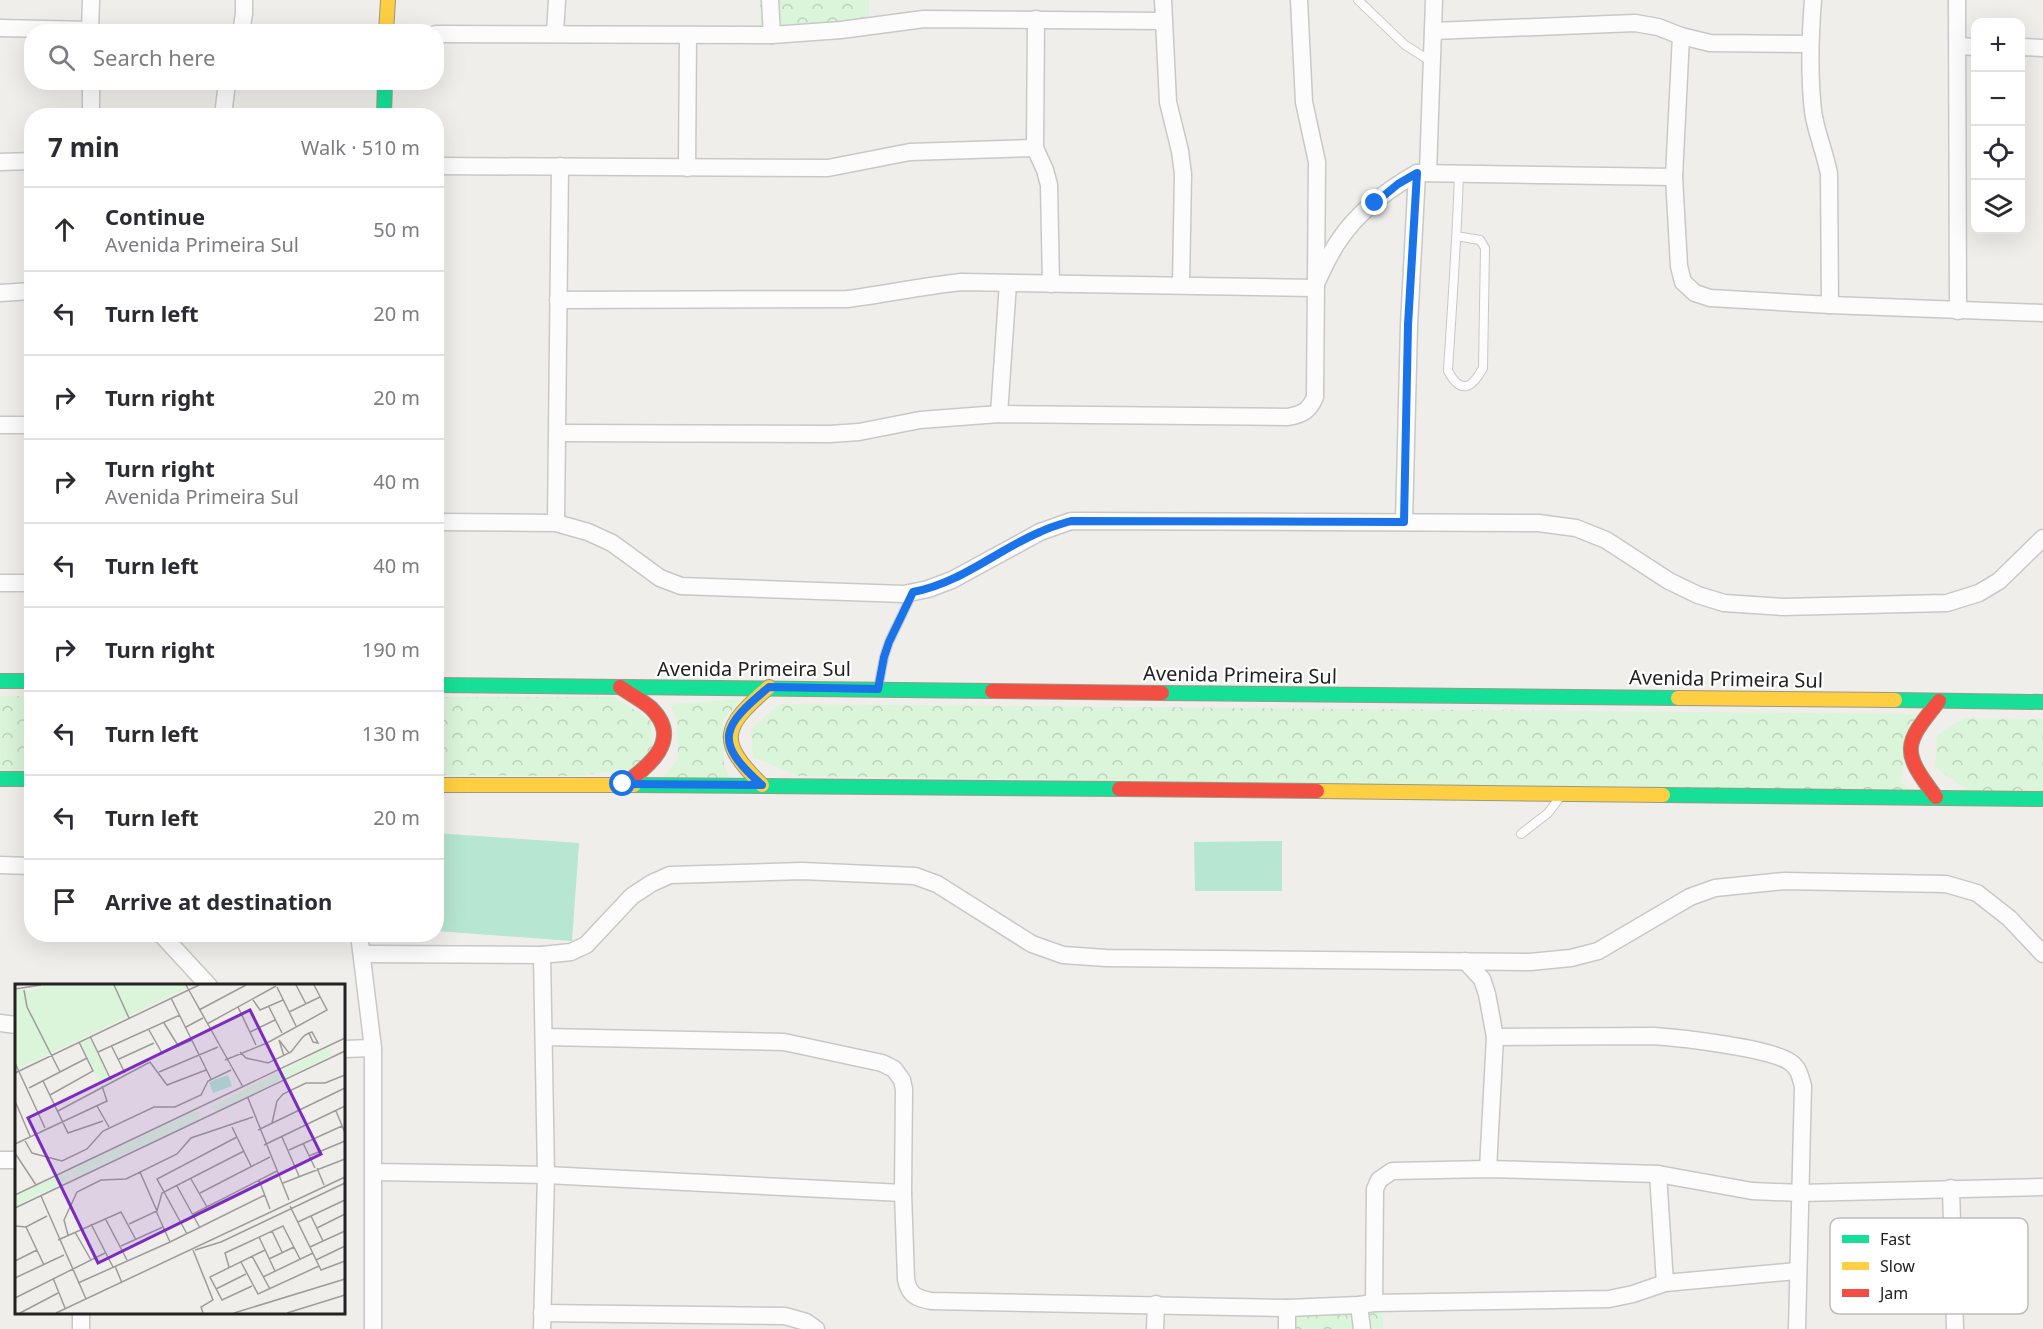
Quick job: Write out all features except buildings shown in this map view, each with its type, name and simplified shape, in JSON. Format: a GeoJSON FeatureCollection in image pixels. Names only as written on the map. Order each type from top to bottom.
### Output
{"type":"FeatureCollection","features":[{"type":"Feature","properties":{"kind":"street"},"geometry":{"type":"LineString","coordinates":[[90,24],[91,0]]}},
{"type":"Feature","properties":{"kind":"street"},"geometry":{"type":"LineString","coordinates":[[242,24],[244,0]]}},
{"type":"Feature","properties":{"kind":"street"},"geometry":{"type":"LineString","coordinates":[[386,24],[388,0]]}},
{"type":"Feature","properties":{"kind":"street"},"geometry":{"type":"LineString","coordinates":[[555,33],[557,0]]}},
{"type":"Feature","properties":{"kind":"street"},"geometry":{"type":"LineString","coordinates":[[770,0],[772,34]]}},
{"type":"Feature","properties":{"kind":"street"},"geometry":{"type":"LineString","coordinates":[[1163,0],[1168,102],[1183,174],[1181,285]]}},
{"type":"Feature","properties":{"kind":"street"},"geometry":{"type":"LineString","coordinates":[[558,433],[830,434],[859,432],[920,420],[999,414],[1288,417],[1300,415],[1309,409],[1315,398],[1314,288],[1317,162],[1304,102],[1299,0]]}},
{"type":"Feature","properties":{"kind":"street"},"geometry":{"type":"LineString","coordinates":[[1404,522],[1408,325],[1432,62],[1434,0]]}},
{"type":"Feature","properties":{"kind":"street"},"geometry":{"type":"LineString","coordinates":[[1813,0],[1810,44],[1813,110],[1826,155],[1828,174],[1830,305]]}},
{"type":"Feature","properties":{"kind":"street"},"geometry":{"type":"LineString","coordinates":[[1956,0],[1958,311]]}},
{"type":"Feature","properties":{"kind":"street"},"geometry":{"type":"LineString","coordinates":[[444,34],[772,34],[841,30],[924,19],[1163,21]]}},
{"type":"Feature","properties":{"kind":"street"},"geometry":{"type":"LineString","coordinates":[[1036,20],[1035,148],[1046,170],[1049,185],[1051,284]]}},
{"type":"Feature","properties":{"kind":"street"},"geometry":{"type":"LineString","coordinates":[[1433,31],[1635,23],[1658,27],[1681,36],[1710,43],[1810,44]]}},
{"type":"Feature","properties":{"kind":"street"},"geometry":{"type":"LineString","coordinates":[[0,28],[24,29]]}},
{"type":"Feature","properties":{"kind":"street"},"geometry":{"type":"LineString","coordinates":[[687,168],[688,35]]}},
{"type":"Feature","properties":{"kind":"street"},"geometry":{"type":"LineString","coordinates":[[1681,36],[1674,177],[1679,266],[1683,282],[1695,293],[1710,298],[1830,305],[2043,313]]}},
{"type":"Feature","properties":{"kind":"street"},"geometry":{"type":"LineString","coordinates":[[1958,46],[1971,47]]}},
{"type":"Feature","properties":{"kind":"street"},"geometry":{"type":"LineString","coordinates":[[2025,47],[2043,48]]}},
{"type":"Feature","properties":{"kind":"street"},"geometry":{"type":"LineString","coordinates":[[91,90],[91,108]]}},
{"type":"Feature","properties":{"kind":"street"},"geometry":{"type":"LineString","coordinates":[[224,108],[226,90]]}},
{"type":"Feature","properties":{"kind":"street"},"geometry":{"type":"LineString","coordinates":[[384,108],[385,90]]}},
{"type":"Feature","properties":{"kind":"street"},"geometry":{"type":"LineString","coordinates":[[444,166],[828,168],[910,152],[1035,148]]}},
{"type":"Feature","properties":{"kind":"street"},"geometry":{"type":"LineString","coordinates":[[0,162],[24,161]]}},
{"type":"Feature","properties":{"kind":"street"},"geometry":{"type":"LineString","coordinates":[[556,523],[560,166]]}},
{"type":"Feature","properties":{"kind":"street"},"geometry":{"type":"LineString","coordinates":[[1314,288],[1331,252],[1361,215],[1390,190],[1422,172],[1674,177]]}},
{"type":"Feature","properties":{"kind":"street"},"geometry":{"type":"LineString","coordinates":[[558,300],[848,299],[889,294],[922,286],[961,282],[1314,288]]}},
{"type":"Feature","properties":{"kind":"street"},"geometry":{"type":"LineString","coordinates":[[999,414],[1008,283]]}},
{"type":"Feature","properties":{"kind":"street"},"geometry":{"type":"LineString","coordinates":[[0,293],[24,292]]}},
{"type":"Feature","properties":{"kind":"street"},"geometry":{"type":"LineString","coordinates":[[0,425],[24,425]]}},
{"type":"Feature","properties":{"kind":"street"},"geometry":{"type":"LineString","coordinates":[[444,522],[556,523],[588,532],[612,543],[660,578],[681,586],[904,594],[928,589],[952,580],[1040,532],[1071,521],[1538,523],[1576,528],[1606,540],[1669,581],[1698,595],[1724,603],[1783,607],[1947,603],[1979,593],[1999,581],[2043,538]]}},
{"type":"Feature","properties":{"kind":"street"},"geometry":{"type":"LineString","coordinates":[[0,583],[24,583]]}},
{"type":"Feature","properties":{"kind":"street"},"geometry":{"type":"LineString","coordinates":[[0,681],[24,681]]}},
{"type":"Feature","properties":{"kind":"street","name":"Avenida Primeira Sul"},"geometry":{"type":"LineString","coordinates":[[444,685],[2043,702]]}},
{"type":"Feature","properties":{"kind":"street"},"geometry":{"type":"LineString","coordinates":[[620,687],[653,710],[663,723],[665,738],[658,755],[648,767],[623,784]]}},
{"type":"Feature","properties":{"kind":"street"},"geometry":{"type":"LineString","coordinates":[[762,785],[743,768],[733,754],[728,738],[732,725],[744,708],[769,687]]}},
{"type":"Feature","properties":{"kind":"street"},"geometry":{"type":"LineString","coordinates":[[1936,797],[1914,770],[1908,750],[1916,729],[1939,701]]}},
{"type":"Feature","properties":{"kind":"street"},"geometry":{"type":"LineString","coordinates":[[0,779],[24,779]]}},
{"type":"Feature","properties":{"kind":"street"},"geometry":{"type":"LineString","coordinates":[[444,785],[762,785],[2043,799]]}},
{"type":"Feature","properties":{"kind":"street"},"geometry":{"type":"LineString","coordinates":[[0,865],[24,866]]}},
{"type":"Feature","properties":{"kind":"street"},"geometry":{"type":"LineString","coordinates":[[362,954],[542,955],[571,952],[586,945],[632,896],[652,882],[670,875],[802,871],[844,871],[915,876],[938,884],[1032,945],[1063,955],[1106,958],[1530,962],[1571,958],[1598,951],[1690,897],[1714,888],[1784,881],[1946,884],[1977,893],[2008,918],[2043,954]]}},
{"type":"Feature","properties":{"kind":"street"},"geometry":{"type":"LineString","coordinates":[[168,942],[207,984]]}},
{"type":"Feature","properties":{"kind":"street"},"geometry":{"type":"LineString","coordinates":[[360,942],[373,1048],[373,1329]]}},
{"type":"Feature","properties":{"kind":"street"},"geometry":{"type":"LineString","coordinates":[[542,955],[546,1175],[542,1321],[666,1322],[785,1316],[806,1322],[816,1329]]}},
{"type":"Feature","properties":{"kind":"street"},"geometry":{"type":"LineString","coordinates":[[1465,961],[1482,979],[1495,1037],[1488,1169]]}},
{"type":"Feature","properties":{"kind":"street"},"geometry":{"type":"LineString","coordinates":[[0,1023],[15,1024]]}},
{"type":"Feature","properties":{"kind":"street"},"geometry":{"type":"LineString","coordinates":[[1495,1037],[1654,1036],[1778,1056],[1790,1062],[1799,1071],[1803,1086],[1797,1329]]}},
{"type":"Feature","properties":{"kind":"street"},"geometry":{"type":"LineString","coordinates":[[545,1037],[784,1042],[882,1063],[894,1069],[902,1080],[904,1089],[903,1193],[906,1279],[912,1296],[931,1301],[1287,1308],[1609,1299],[1633,1294],[1665,1282],[1797,1271]]}},
{"type":"Feature","properties":{"kind":"street"},"geometry":{"type":"LineString","coordinates":[[345,1048],[373,1048]]}},
{"type":"Feature","properties":{"kind":"street"},"geometry":{"type":"LineString","coordinates":[[1362,1329],[1375,1189],[1378,1180],[1392,1172],[1488,1169],[1658,1174],[1752,1191],[1801,1193],[2043,1187]]}},
{"type":"Feature","properties":{"kind":"street"},"geometry":{"type":"LineString","coordinates":[[374,1172],[546,1175],[903,1193]]}},
{"type":"Feature","properties":{"kind":"street"},"geometry":{"type":"LineString","coordinates":[[1658,1174],[1665,1282]]}},
{"type":"Feature","properties":{"kind":"street"},"geometry":{"type":"LineString","coordinates":[[1951,1188],[1952,1218]]}},
{"type":"Feature","properties":{"kind":"street"},"geometry":{"type":"LineString","coordinates":[[1155,1329],[1156,1304]]}},
{"type":"Feature","properties":{"kind":"street"},"geometry":{"type":"LineString","coordinates":[[1287,1308],[1287,1329]]}},
{"type":"Feature","properties":{"kind":"street"},"geometry":{"type":"LineString","coordinates":[[1955,1314],[1955,1329]]}},
{"type":"Feature","properties":{"kind":"lane"},"geometry":{"type":"LineString","coordinates":[[1358,0],[1405,45],[1432,62]]}},
{"type":"Feature","properties":{"kind":"lane"},"geometry":{"type":"LineString","coordinates":[[1456,236],[1480,240],[1485,248],[1483,368],[1476,381],[1470,386],[1462,386],[1453,381],[1448,371],[1456,236],[1460,172]]}},
{"type":"Feature","properties":{"kind":"lane"},"geometry":{"type":"LineString","coordinates":[[878,689],[889,642],[913,592]]}},
{"type":"Feature","properties":{"kind":"lane"},"geometry":{"type":"LineString","coordinates":[[1521,834],[1548,813],[1562,793]]}},
{"type":"Feature","properties":{"kind":"green space"},"geometry":{"type":"Polygon","coordinates":[[[760,0],[869,0],[869,32],[761,39],[760,0]]]}},
{"type":"Feature","properties":{"kind":"green space"},"geometry":{"type":"Polygon","coordinates":[[[0,696],[24,696],[24,771],[0,771],[0,696]]]}},
{"type":"Feature","properties":{"kind":"green space"},"geometry":{"type":"Polygon","coordinates":[[[444,697],[615,697],[651,721],[653,750],[634,769],[572,776],[444,775],[444,697]]]}},
{"type":"Feature","properties":{"kind":"green space"},"geometry":{"type":"Polygon","coordinates":[[[742,699],[723,720],[724,763],[730,780],[663,777],[678,759],[677,719],[670,704],[742,699]]]}},
{"type":"Feature","properties":{"kind":"green space"},"geometry":{"type":"Polygon","coordinates":[[[779,704],[1918,714],[1906,732],[1901,782],[1914,793],[799,776],[753,757],[751,729],[779,704]]]}},
{"type":"Feature","properties":{"kind":"green space"},"geometry":{"type":"Polygon","coordinates":[[[1964,718],[2043,719],[2043,791],[1968,791],[1935,767],[1937,735],[1964,718]]]}},
{"type":"Feature","properties":{"kind":"green space"},"geometry":{"type":"Polygon","coordinates":[[[444,834],[579,843],[572,941],[444,932],[444,834]]]}},
{"type":"Feature","properties":{"kind":"green space"},"geometry":{"type":"Polygon","coordinates":[[[1282,841],[1282,891],[1195,891],[1194,842],[1282,841]]]}},
{"type":"Feature","properties":{"kind":"green space"},"geometry":{"type":"Polygon","coordinates":[[[1383,1308],[1383,1329],[1292,1329],[1292,1313],[1383,1308]]]}},
{"type":"Feature","properties":{"kind":"traffic: fast"},"geometry":{"type":"LineString","coordinates":[[384,108],[385,90]]}},
{"type":"Feature","properties":{"kind":"traffic: fast"},"geometry":{"type":"LineString","coordinates":[[0,681],[24,681]]}},
{"type":"Feature","properties":{"kind":"traffic: fast"},"geometry":{"type":"LineString","coordinates":[[444,685],[992,691]]}},
{"type":"Feature","properties":{"kind":"traffic: fast"},"geometry":{"type":"LineString","coordinates":[[1162,693],[1678,698]]}},
{"type":"Feature","properties":{"kind":"traffic: fast"},"geometry":{"type":"LineString","coordinates":[[1895,700],[2043,702]]}},
{"type":"Feature","properties":{"kind":"traffic: fast"},"geometry":{"type":"LineString","coordinates":[[0,779],[24,779]]}},
{"type":"Feature","properties":{"kind":"traffic: fast"},"geometry":{"type":"LineString","coordinates":[[634,785],[1119,789]]}},
{"type":"Feature","properties":{"kind":"traffic: fast"},"geometry":{"type":"LineString","coordinates":[[1663,795],[2043,799]]}},
{"type":"Feature","properties":{"kind":"traffic: slow"},"geometry":{"type":"LineString","coordinates":[[386,24],[388,0]]}},
{"type":"Feature","properties":{"kind":"traffic: slow"},"geometry":{"type":"LineString","coordinates":[[762,785],[737,756],[732,745],[731,734],[734,724],[742,713],[769,687]]}},
{"type":"Feature","properties":{"kind":"traffic: slow"},"geometry":{"type":"LineString","coordinates":[[1678,698],[1895,700]]}},
{"type":"Feature","properties":{"kind":"traffic: slow"},"geometry":{"type":"LineString","coordinates":[[444,785],[634,785]]}},
{"type":"Feature","properties":{"kind":"traffic: slow"},"geometry":{"type":"LineString","coordinates":[[1317,791],[1663,795]]}},
{"type":"Feature","properties":{"kind":"traffic: jam"},"geometry":{"type":"LineString","coordinates":[[620,687],[651,708],[660,720],[664,731],[663,741],[652,761],[623,785]]}},
{"type":"Feature","properties":{"kind":"traffic: jam"},"geometry":{"type":"LineString","coordinates":[[992,691],[1162,693]]}},
{"type":"Feature","properties":{"kind":"traffic: jam"},"geometry":{"type":"LineString","coordinates":[[1936,797],[1917,769],[1911,748],[1918,728],[1939,701]]}},
{"type":"Feature","properties":{"kind":"traffic: jam"},"geometry":{"type":"LineString","coordinates":[[1119,789],[1317,791]]}},
{"type":"Feature","properties":{"kind":"route"},"geometry":{"type":"LineString","coordinates":[[623,784],[762,785],[743,768],[733,754],[728,738],[732,725],[744,708],[769,687],[878,689],[889,642],[913,592],[952,580],[1040,532],[1071,521],[1114,519],[1170,522],[1404,522],[1408,325],[1417,173],[1398,184],[1375,203]]}}]}
